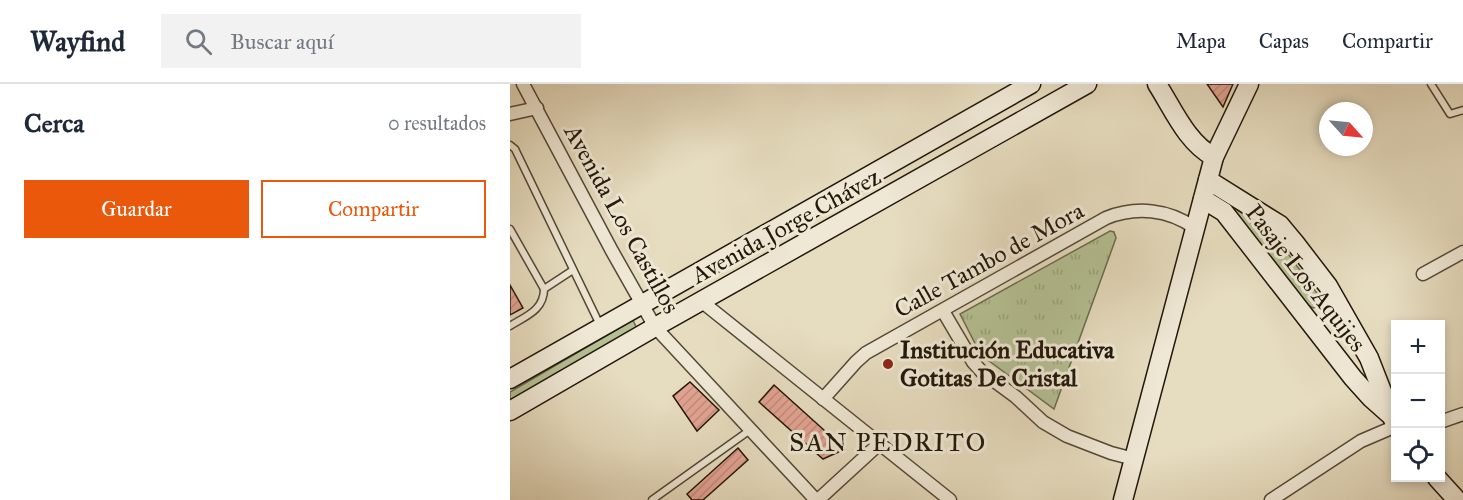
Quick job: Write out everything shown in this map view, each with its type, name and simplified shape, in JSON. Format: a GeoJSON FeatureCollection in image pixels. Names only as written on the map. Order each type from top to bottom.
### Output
{"type":"FeatureCollection","features":[{"type":"Feature","properties":{"kind":"main road","name":"Avenida Jorge Chávez"},"geometry":{"type":"LineString","coordinates":[[510,379],[1030,84]]}},
{"type":"Feature","properties":{"kind":"main road","name":"Avenida Jorge Chávez"},"geometry":{"type":"LineString","coordinates":[[510,411],[1087,84]]}},
{"type":"Feature","properties":{"kind":"main road"},"geometry":{"type":"LineString","coordinates":[[1157,84],[1192,140],[1202,151],[1214,157]]}},
{"type":"Feature","properties":{"kind":"main road"},"geometry":{"type":"LineString","coordinates":[[1123,500],[1214,157],[1249,84]]}},
{"type":"Feature","properties":{"kind":"main road","name":"Pasaje Los Aquijes"},"geometry":{"type":"LineString","coordinates":[[1208,180],[1280,225],[1295,243],[1328,286],[1369,358],[1391,414]]}},
{"type":"Feature","properties":{"kind":"main road","name":"Pasaje Los Aquijes"},"geometry":{"type":"LineString","coordinates":[[1203,199],[1224,212],[1353,378],[1391,420]]}},
{"type":"Feature","properties":{"kind":"main road"},"geometry":{"type":"LineString","coordinates":[[1441,482],[1457,500]]}},
{"type":"Feature","properties":{"kind":"street","name":"Avenida Los Castillos"},"geometry":{"type":"LineString","coordinates":[[523,84],[656,327],[817,500]]}},
{"type":"Feature","properties":{"kind":"street"},"geometry":{"type":"LineString","coordinates":[[510,114],[537,108]]}},
{"type":"Feature","properties":{"kind":"street","name":"Calle Tambo de Mora"},"geometry":{"type":"LineString","coordinates":[[823,399],[866,354],[1106,218],[1118,213],[1138,210],[1163,213],[1179,218],[1195,228]]}},
{"type":"Feature","properties":{"kind":"street"},"geometry":{"type":"LineString","coordinates":[[1423,274],[1463,252]]}},
{"type":"Feature","properties":{"kind":"street"},"geometry":{"type":"LineString","coordinates":[[701,301],[950,500]]}},
{"type":"Feature","properties":{"kind":"street"},"geometry":{"type":"LineString","coordinates":[[943,310],[973,362],[982,372],[1016,397],[1044,422],[1067,436],[1134,459]]}},
{"type":"Feature","properties":{"kind":"street"},"geometry":{"type":"LineString","coordinates":[[1445,420],[1463,414]]}},
{"type":"Feature","properties":{"kind":"street"},"geometry":{"type":"LineString","coordinates":[[1271,500],[1361,441],[1391,426]]}},
{"type":"Feature","properties":{"kind":"street"},"geometry":{"type":"LineString","coordinates":[[817,500],[879,444]]}},
{"type":"Feature","properties":{"kind":"lane"},"geometry":{"type":"LineString","coordinates":[[1431,84],[1450,114],[1463,110]]}},
{"type":"Feature","properties":{"kind":"lane"},"geometry":{"type":"LineString","coordinates":[[510,146],[515,149],[602,328]]}},
{"type":"Feature","properties":{"kind":"lane"},"geometry":{"type":"LineString","coordinates":[[510,229],[544,289],[544,296],[538,308],[510,326]]}},
{"type":"Feature","properties":{"kind":"lane"},"geometry":{"type":"LineString","coordinates":[[544,289],[573,270]]}},
{"type":"Feature","properties":{"kind":"lane"},"geometry":{"type":"LineString","coordinates":[[652,500],[750,430]]}},
{"type":"Feature","properties":{"kind":"green space"},"geometry":{"type":"Polygon","coordinates":[[[1229,206],[1275,236],[1319,296],[1321,301],[1317,307],[1313,308],[1308,305],[1229,206]]]}},
{"type":"Feature","properties":{"kind":"green space"},"geometry":{"type":"Polygon","coordinates":[[[1110,231],[1114,232],[1116,238],[1054,409],[981,355],[960,314],[1110,231]]]}},
{"type":"Feature","properties":{"kind":"green space"},"geometry":{"type":"Polygon","coordinates":[[[633,320],[637,329],[510,401],[510,392],[633,320]]]}},
{"type":"Feature","properties":{"kind":"building"},"geometry":{"type":"Polygon","coordinates":[[[1207,84],[1233,84],[1223,107],[1207,84]]]}},
{"type":"Feature","properties":{"kind":"building"},"geometry":{"type":"Polygon","coordinates":[[[510,285],[523,308],[510,315],[510,285]]]}},
{"type":"Feature","properties":{"kind":"building"},"geometry":{"type":"Polygon","coordinates":[[[690,382],[719,410],[697,431],[673,396],[690,382]]]}},
{"type":"Feature","properties":{"kind":"building"},"geometry":{"type":"Polygon","coordinates":[[[774,385],[845,449],[823,459],[759,402],[774,385]]]}},
{"type":"Feature","properties":{"kind":"building"},"geometry":{"type":"Polygon","coordinates":[[[738,448],[748,460],[703,500],[692,500],[687,494],[738,448]]]}},
{"type":"Feature","properties":{"kind":"place","name":"Institución Educativa Gotitas De Cristal"},"geometry":{"type":"Point","coordinates":[888,364]}},
{"type":"Feature","properties":{"kind":"district","name":"SAN PEDRITO"},"geometry":{"type":"Point","coordinates":[888,442]}}]}
